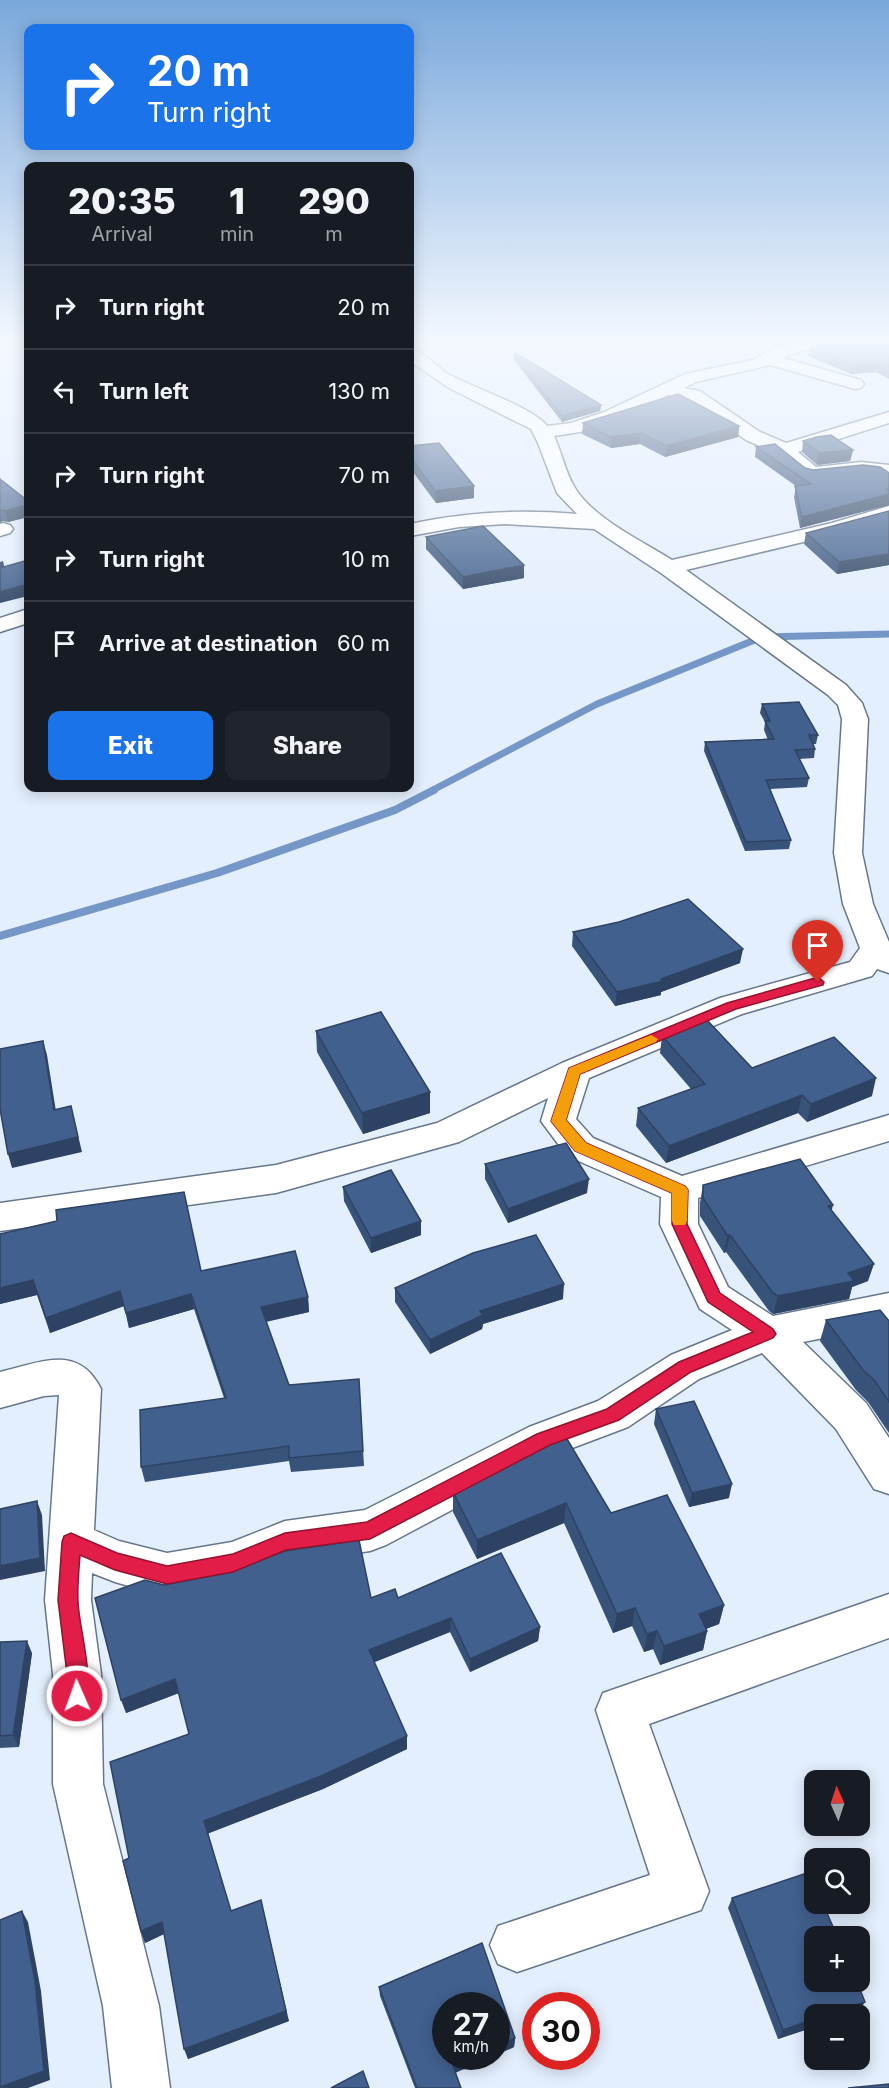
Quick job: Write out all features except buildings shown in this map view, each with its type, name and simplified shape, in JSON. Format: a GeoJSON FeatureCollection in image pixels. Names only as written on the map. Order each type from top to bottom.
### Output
{"type":"FeatureCollection","features":[{"type":"Feature","properties":{"kind":"street"},"geometry":{"type":"LineString","coordinates":[[0,1217],[276,1179],[447,1133],[574,1071],[731,1006],[861,969],[883,956],[858,904],[848,853],[855,719],[850,703],[837,690],[667,568],[600,523],[573,500],[560,480],[544,435]]}},
{"type":"Feature","properties":{"kind":"street"},"geometry":{"type":"LineString","coordinates":[[752,435],[783,449],[812,473],[861,468],[889,471]]}},
{"type":"Feature","properties":{"kind":"street"},"geometry":{"type":"LineString","coordinates":[[783,449],[828,435]]}},
{"type":"Feature","properties":{"kind":"street"},"geometry":{"type":"LineString","coordinates":[[667,568],[807,536],[889,512]]}},
{"type":"Feature","properties":{"kind":"street"},"geometry":{"type":"LineString","coordinates":[[414,529],[440,523],[499,516],[540,516],[600,523]]}},
{"type":"Feature","properties":{"kind":"street"},"geometry":{"type":"LineString","coordinates":[[0,625],[24,617]]}},
{"type":"Feature","properties":{"kind":"street"},"geometry":{"type":"LineString","coordinates":[[574,1071],[558,1121],[580,1147],[680,1190],[889,1128]]}},
{"type":"Feature","properties":{"kind":"street"},"geometry":{"type":"LineString","coordinates":[[680,1190],[679,1224],[714,1298],[768,1334],[851,1416],[889,1475]]}},
{"type":"Feature","properties":{"kind":"street"},"geometry":{"type":"LineString","coordinates":[[71,1542],[115,1562],[167,1575],[233,1563],[285,1542],[370,1530],[544,1440],[613,1414],[685,1367],[768,1334],[889,1309]]}},
{"type":"Feature","properties":{"kind":"street"},"geometry":{"type":"LineString","coordinates":[[0,1390],[44,1379],[69,1377],[80,1389],[68,1600],[77,1674],[78,1784],[131,2006],[141,2088]]}},
{"type":"Feature","properties":{"kind":"street"},"geometry":{"type":"LineString","coordinates":[[517,1945],[682,1891],[620,1710],[889,1616]]}},
{"type":"Feature","properties":{"kind":"waterway"},"geometry":{"type":"LineString","coordinates":[[431,791],[597,704],[762,637],[889,634]]}},
{"type":"Feature","properties":{"kind":"waterway"},"geometry":{"type":"LineString","coordinates":[[0,936],[217,873],[395,810],[434,790]]}},
{"type":"Feature","properties":{"kind":"slow traffic"},"geometry":{"type":"LineString","coordinates":[[651,1039],[574,1071],[558,1121],[580,1147],[680,1190],[679,1221]]}},
{"type":"Feature","properties":{"kind":"route"},"geometry":{"type":"LineString","coordinates":[[77,1696],[77,1674],[68,1600],[71,1542],[115,1562],[167,1575],[233,1563],[285,1542],[370,1530],[544,1440],[613,1414],[685,1367],[768,1334],[714,1298],[679,1224],[680,1190],[580,1147],[558,1121],[574,1071],[731,1006],[818,982]]}}]}
